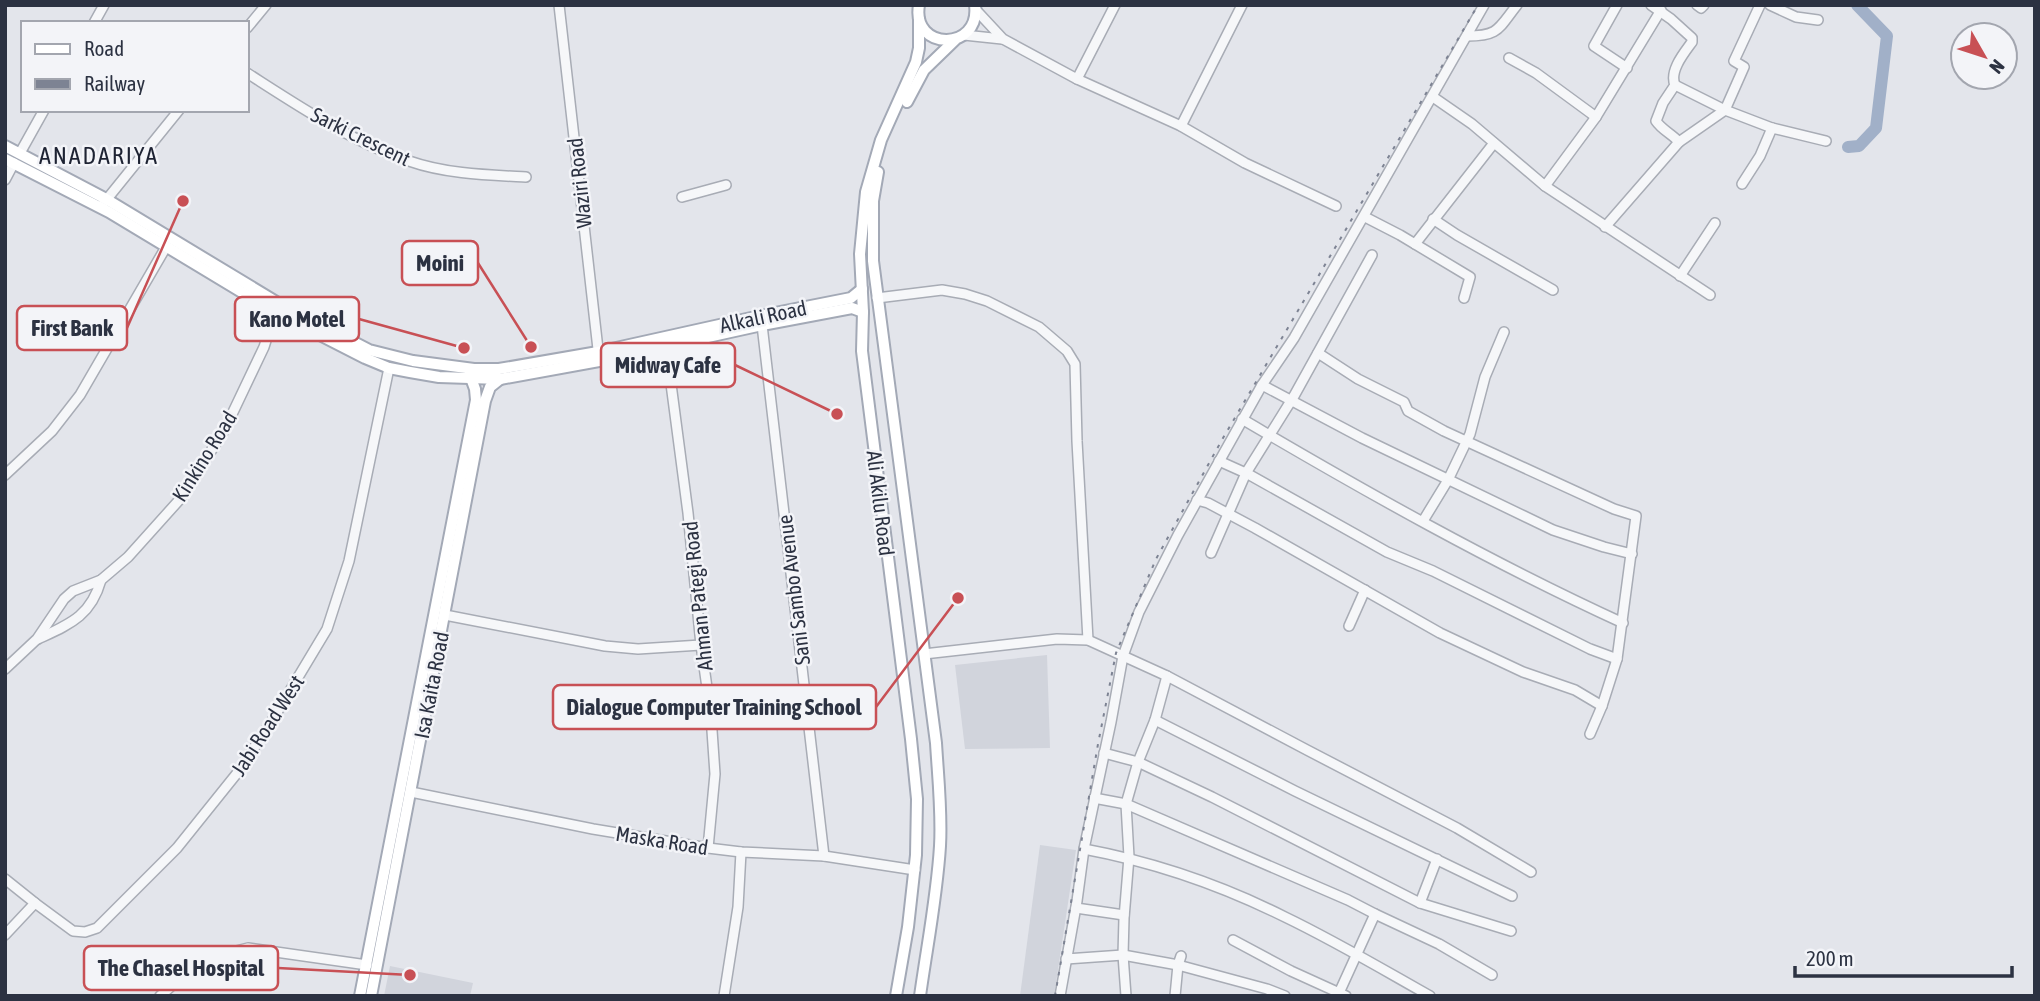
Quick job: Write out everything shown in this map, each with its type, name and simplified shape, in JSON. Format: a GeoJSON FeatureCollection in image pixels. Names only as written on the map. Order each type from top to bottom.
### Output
{"type":"FeatureCollection","features":[{"type":"Feature","properties":{"kind":"main road"},"geometry":{"type":"LineString","coordinates":[[918,9],[923,28],[937,39],[960,37],[973,24],[975,7]]}},
{"type":"Feature","properties":{"kind":"main road","name":"Ali Akilu Road"},"geometry":{"type":"LineString","coordinates":[[896,996],[915,870],[917,799],[862,351],[860,254],[866,192],[881,140],[916,62],[919,48],[918,9]]}},
{"type":"Feature","properties":{"kind":"main road","name":"Ali Akilu Road"},"geometry":{"type":"LineString","coordinates":[[920,996],[940,844],[937,755],[877,299],[873,261],[873,201],[885,148],[905,104],[924,70],[960,37]]}},
{"type":"Feature","properties":{"kind":"main road","name":"Alkali Road"},"geometry":{"type":"LineString","coordinates":[[5,146],[13,158],[103,203],[278,303],[369,350],[413,361],[499,369],[666,346],[852,308],[863,312]]}},
{"type":"Feature","properties":{"kind":"main road","name":"Alkali Road"},"geometry":{"type":"LineString","coordinates":[[103,203],[166,247],[275,312],[389,368],[439,377],[500,379],[760,316],[852,298],[862,289]]}},
{"type":"Feature","properties":{"kind":"main road","name":"Isa Kaita Road"},"geometry":{"type":"LineString","coordinates":[[371,996],[445,615],[476,400],[471,378]]}},
{"type":"Feature","properties":{"kind":"main road","name":"Isa Kaita Road"},"geometry":{"type":"LineString","coordinates":[[360,996],[457,523],[485,401],[490,387],[500,379]]}},
{"type":"Feature","properties":{"kind":"street"},"geometry":{"type":"LineString","coordinates":[[95,21],[104,5]]}},
{"type":"Feature","properties":{"kind":"street"},"geometry":{"type":"LineString","coordinates":[[248,27],[266,5]]}},
{"type":"Feature","properties":{"kind":"street","name":"Waziri Road"},"geometry":{"type":"LineString","coordinates":[[559,5],[598,356]]}},
{"type":"Feature","properties":{"kind":"street"},"geometry":{"type":"LineString","coordinates":[[1077,79],[1115,5]]}},
{"type":"Feature","properties":{"kind":"street"},"geometry":{"type":"LineString","coordinates":[[1181,126],[1242,5]]}},
{"type":"Feature","properties":{"kind":"street"},"geometry":{"type":"LineString","coordinates":[[1060,996],[1084,849],[1123,656],[1139,612],[1242,419],[1294,338],[1365,217],[1484,5]]}},
{"type":"Feature","properties":{"kind":"street"},"geometry":{"type":"LineString","coordinates":[[1467,36],[1486,36],[1496,32],[1517,5]]}},
{"type":"Feature","properties":{"kind":"street"},"geometry":{"type":"LineString","coordinates":[[1617,5],[1594,46],[1627,68]]}},
{"type":"Feature","properties":{"kind":"street"},"geometry":{"type":"LineString","coordinates":[[1651,5],[1661,10],[1692,38],[1672,79],[1675,85],[1725,110],[1772,128],[1826,141]]}},
{"type":"Feature","properties":{"kind":"street"},"geometry":{"type":"LineString","coordinates":[[1697,5],[1701,8],[1704,5]]}},
{"type":"Feature","properties":{"kind":"street"},"geometry":{"type":"LineString","coordinates":[[1605,227],[1679,142],[1725,110],[1744,67],[1734,61],[1760,5]]}},
{"type":"Feature","properties":{"kind":"street"},"geometry":{"type":"LineString","coordinates":[[1770,5],[1796,17],[1818,20]]}},
{"type":"Feature","properties":{"kind":"street"},"geometry":{"type":"LineString","coordinates":[[975,7],[1003,39],[1077,79],[1181,126],[1245,163],[1336,206]]}},
{"type":"Feature","properties":{"kind":"street"},"geometry":{"type":"LineString","coordinates":[[1545,186],[1596,117],[1661,10]]}},
{"type":"Feature","properties":{"kind":"street"},"geometry":{"type":"LineString","coordinates":[[960,37],[1003,39]]}},
{"type":"Feature","properties":{"kind":"street"},"geometry":{"type":"LineString","coordinates":[[1509,58],[1536,73],[1596,117]]}},
{"type":"Feature","properties":{"kind":"street","name":"Sarki Crescent"},"geometry":{"type":"LineString","coordinates":[[248,74],[359,139],[409,161],[473,174],[526,177]]}},
{"type":"Feature","properties":{"kind":"street"},"geometry":{"type":"LineString","coordinates":[[1675,85],[1663,103],[1657,121],[1679,142]]}},
{"type":"Feature","properties":{"kind":"street"},"geometry":{"type":"LineString","coordinates":[[1433,97],[1472,124],[1545,186],[1710,295]]}},
{"type":"Feature","properties":{"kind":"street"},"geometry":{"type":"LineString","coordinates":[[5,180],[13,158],[43,112]]}},
{"type":"Feature","properties":{"kind":"street"},"geometry":{"type":"LineString","coordinates":[[103,203],[177,112]]}},
{"type":"Feature","properties":{"kind":"street"},"geometry":{"type":"LineString","coordinates":[[1742,184],[1760,156],[1772,128]]}},
{"type":"Feature","properties":{"kind":"street"},"geometry":{"type":"LineString","coordinates":[[1415,244],[1494,143]]}},
{"type":"Feature","properties":{"kind":"street"},"geometry":{"type":"LineString","coordinates":[[682,197],[726,185]]}},
{"type":"Feature","properties":{"kind":"street"},"geometry":{"type":"LineString","coordinates":[[1365,217],[1470,277],[1464,299]]}},
{"type":"Feature","properties":{"kind":"street"},"geometry":{"type":"LineString","coordinates":[[1433,219],[1553,290]]}},
{"type":"Feature","properties":{"kind":"street"},"geometry":{"type":"LineString","coordinates":[[1680,276],[1715,223]]}},
{"type":"Feature","properties":{"kind":"street"},"geometry":{"type":"LineString","coordinates":[[5,475],[52,431],[80,395],[166,247]]}},
{"type":"Feature","properties":{"kind":"street"},"geometry":{"type":"LineString","coordinates":[[1211,553],[1246,473],[1318,353],[1372,255]]}},
{"type":"Feature","properties":{"kind":"street"},"geometry":{"type":"LineString","coordinates":[[877,299],[942,290],[965,294],[987,301],[1039,327],[1067,351],[1075,364],[1088,640]]}},
{"type":"Feature","properties":{"kind":"street","name":"Kinkino Road"},"geometry":{"type":"LineString","coordinates":[[5,669],[37,639],[64,598],[73,591],[102,580],[128,557],[181,498],[225,429],[264,347],[275,312]]}},
{"type":"Feature","properties":{"kind":"street","name":"Sani Sambo Avenue"},"geometry":{"type":"LineString","coordinates":[[762,325],[824,856]]}},
{"type":"Feature","properties":{"kind":"street"},"geometry":{"type":"LineString","coordinates":[[1423,521],[1448,480],[1470,433],[1485,377],[1504,332]]}},
{"type":"Feature","properties":{"kind":"street","name":"Ahman Pategi Road"},"geometry":{"type":"LineString","coordinates":[[666,346],[711,716],[715,774],[708,848]]}},
{"type":"Feature","properties":{"kind":"street"},"geometry":{"type":"LineString","coordinates":[[1318,353],[1359,379],[1404,402],[1408,411],[1466,442],[1614,509],[1636,516],[1617,659],[1590,734]]}},
{"type":"Feature","properties":{"kind":"street","name":"Jabi Road West"},"geometry":{"type":"LineString","coordinates":[[5,879],[73,931],[85,932],[97,928],[177,848],[238,772],[327,629],[349,561],[389,368]]}},
{"type":"Feature","properties":{"kind":"street"},"geometry":{"type":"LineString","coordinates":[[1262,385],[1553,530],[1632,554]]}},
{"type":"Feature","properties":{"kind":"street"},"geometry":{"type":"LineString","coordinates":[[1242,419],[1353,484],[1569,598],[1623,623]]}},
{"type":"Feature","properties":{"kind":"street"},"geometry":{"type":"LineString","coordinates":[[1219,461],[1246,473],[1387,552],[1433,571],[1590,649],[1617,659]]}},
{"type":"Feature","properties":{"kind":"street"},"geometry":{"type":"LineString","coordinates":[[1198,500],[1208,503],[1451,639],[1523,672],[1575,690],[1602,706]]}},
{"type":"Feature","properties":{"kind":"street","name":"Kinkino Road"},"geometry":{"type":"LineString","coordinates":[[37,639],[71,623],[85,612],[97,594],[102,580]]}},
{"type":"Feature","properties":{"kind":"street"},"geometry":{"type":"LineString","coordinates":[[1349,626],[1364,590]]}},
{"type":"Feature","properties":{"kind":"street"},"geometry":{"type":"LineString","coordinates":[[445,615],[605,646],[638,649],[701,645]]}},
{"type":"Feature","properties":{"kind":"street"},"geometry":{"type":"LineString","coordinates":[[924,654],[1057,639],[1088,640],[1167,676],[1457,828],[1531,872]]}},
{"type":"Feature","properties":{"kind":"street"},"geometry":{"type":"LineString","coordinates":[[1126,996],[1123,955],[1129,857],[1126,804],[1167,676]]}},
{"type":"Feature","properties":{"kind":"street"},"geometry":{"type":"LineString","coordinates":[[1155,720],[1512,896]]}},
{"type":"Feature","properties":{"kind":"street"},"geometry":{"type":"LineString","coordinates":[[1104,753],[1138,762],[1212,797],[1420,903],[1511,931]]}},
{"type":"Feature","properties":{"kind":"street","name":"Maska Road"},"geometry":{"type":"LineString","coordinates":[[411,792],[593,829],[708,848],[824,856],[915,870]]}},
{"type":"Feature","properties":{"kind":"street"},"geometry":{"type":"LineString","coordinates":[[1094,798],[1126,804],[1348,900],[1374,915],[1416,932],[1492,975]]}},
{"type":"Feature","properties":{"kind":"street"},"geometry":{"type":"LineString","coordinates":[[1084,849],[1129,857],[1195,878],[1282,915],[1430,996]]}},
{"type":"Feature","properties":{"kind":"street"},"geometry":{"type":"LineString","coordinates":[[724,996],[738,907],[741,852]]}},
{"type":"Feature","properties":{"kind":"street"},"geometry":{"type":"LineString","coordinates":[[1420,903],[1437,859]]}},
{"type":"Feature","properties":{"kind":"street"},"geometry":{"type":"LineString","coordinates":[[5,935],[35,902]]}},
{"type":"Feature","properties":{"kind":"street"},"geometry":{"type":"LineString","coordinates":[[1076,908],[1124,915]]}},
{"type":"Feature","properties":{"kind":"street"},"geometry":{"type":"LineString","coordinates":[[1233,940],[1291,971],[1343,994],[1374,915]]}},
{"type":"Feature","properties":{"kind":"street"},"geometry":{"type":"LineString","coordinates":[[160,996],[207,960],[248,948],[367,965]]}},
{"type":"Feature","properties":{"kind":"street"},"geometry":{"type":"LineString","coordinates":[[1066,959],[1123,955],[1179,960],[1285,996]]}},
{"type":"Feature","properties":{"kind":"street"},"geometry":{"type":"LineString","coordinates":[[1175,996],[1179,960]]}},
{"type":"Feature","properties":{"kind":"shaded area"},"geometry":{"type":"Polygon","coordinates":[[[1047,655],[1050,748],[965,749],[955,665],[1047,655]]]}},
{"type":"Feature","properties":{"kind":"shaded area"},"geometry":{"type":"Polygon","coordinates":[[[1040,845],[1076,850],[1054,996],[1020,996],[1040,845]]]}},
{"type":"Feature","properties":{"kind":"shaded area"},"geometry":{"type":"Polygon","coordinates":[[[390,966],[473,983],[470,996],[384,996],[390,966]]]}},
{"type":"Feature","properties":{"kind":"waterway"},"geometry":{"type":"LineString","coordinates":[[1848,147],[1859,146],[1876,128],[1887,36],[1857,5]]}},
{"type":"Feature","properties":{"kind":"railway"},"geometry":{"type":"LineString","coordinates":[[1055,996],[1116,653],[1156,559],[1223,438],[1478,5]]}},
{"type":"Feature","properties":{"kind":"place","name":"First Bank"},"geometry":{"type":"Point","coordinates":[183,201]}},
{"type":"Feature","properties":{"kind":"place","name":"Moini"},"geometry":{"type":"Point","coordinates":[531,347]}},
{"type":"Feature","properties":{"kind":"place","name":"Kano Motel"},"geometry":{"type":"Point","coordinates":[464,348]}},
{"type":"Feature","properties":{"kind":"place","name":"Midway Cafe"},"geometry":{"type":"Point","coordinates":[837,414]}},
{"type":"Feature","properties":{"kind":"place","name":"Dialogue Computer Training School"},"geometry":{"type":"Point","coordinates":[958,598]}},
{"type":"Feature","properties":{"kind":"place","name":"The Chasel Hospital"},"geometry":{"type":"Point","coordinates":[410,975]}},
{"type":"Feature","properties":{"kind":"district","name":"ANADARIYA"},"geometry":{"type":"Point","coordinates":[99,155]}}]}
